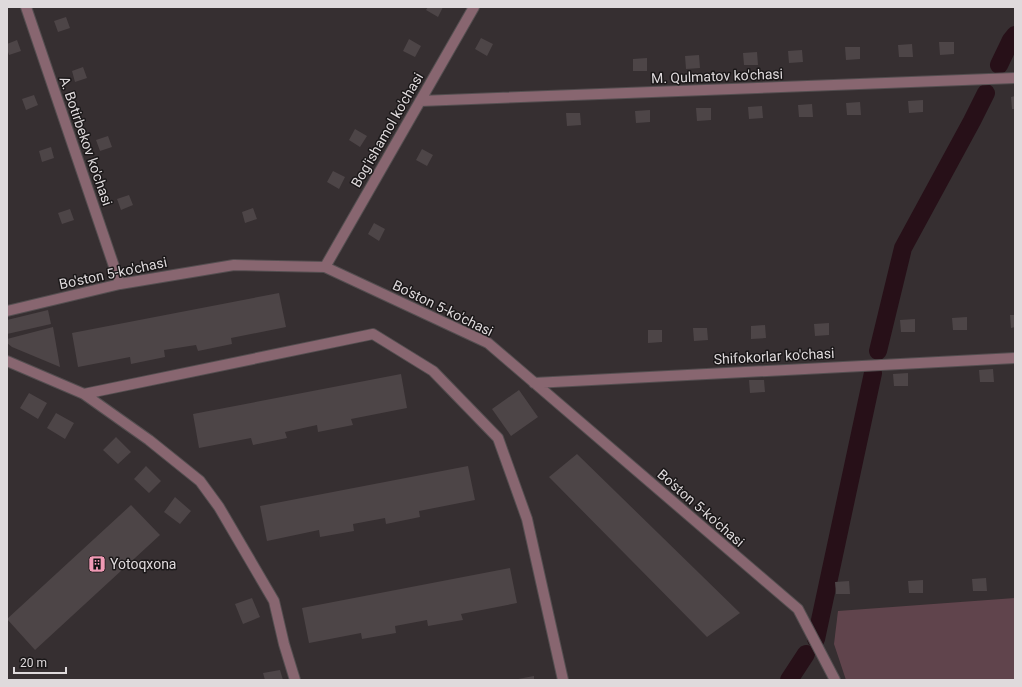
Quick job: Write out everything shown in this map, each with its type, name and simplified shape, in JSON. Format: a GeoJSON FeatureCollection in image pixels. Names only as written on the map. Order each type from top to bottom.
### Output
{"type":"FeatureCollection","features":[{"type":"Feature","properties":{"kind":"street","name":"A. Botirbekov ko'chasi"},"geometry":{"type":"LineString","coordinates":[[26,7],[120,284]]}},
{"type":"Feature","properties":{"kind":"street","name":"Bog'ishamol ko'chasi"},"geometry":{"type":"LineString","coordinates":[[325,267],[474,7]]}},
{"type":"Feature","properties":{"kind":"street","name":"M. Qulmatov ko'chasi"},"geometry":{"type":"LineString","coordinates":[[420,101],[1015,78]]}},
{"type":"Feature","properties":{"kind":"street","name":"Bo'ston 5-ko'chasi"},"geometry":{"type":"LineString","coordinates":[[7,311],[120,284],[234,265],[325,267],[488,343],[798,609],[835,680]]}},
{"type":"Feature","properties":{"kind":"street"},"geometry":{"type":"LineString","coordinates":[[84,394],[373,334],[433,371],[498,438],[527,519],[564,680]]}},
{"type":"Feature","properties":{"kind":"street","name":"Shifokorlar ko'chasi"},"geometry":{"type":"LineString","coordinates":[[534,383],[1015,358]]}},
{"type":"Feature","properties":{"kind":"street"},"geometry":{"type":"LineString","coordinates":[[7,361],[84,394],[148,440],[200,481],[218,507],[274,601],[284,644],[295,680]]}},
{"type":"Feature","properties":{"kind":"shaded area"},"geometry":{"type":"Polygon","coordinates":[[[1015,598],[1015,680],[846,680],[834,644],[838,611],[1015,598]]]}},
{"type":"Feature","properties":{"kind":"building"},"geometry":{"type":"Polygon","coordinates":[[[428,7],[443,7],[438,17],[426,10],[428,7]]]}},
{"type":"Feature","properties":{"kind":"building"},"geometry":{"type":"Polygon","coordinates":[[[66,17],[70,28],[58,32],[54,21],[66,17]]]}},
{"type":"Feature","properties":{"kind":"building"},"geometry":{"type":"Polygon","coordinates":[[[481,38],[493,44],[487,56],[475,49],[481,38]]]}},
{"type":"Feature","properties":{"kind":"building"},"geometry":{"type":"Polygon","coordinates":[[[409,39],[421,46],[415,57],[403,51],[409,39]]]}},
{"type":"Feature","properties":{"kind":"building"},"geometry":{"type":"Polygon","coordinates":[[[17,40],[21,51],[9,55],[7,44],[17,40]]]}},
{"type":"Feature","properties":{"kind":"building"},"geometry":{"type":"Polygon","coordinates":[[[939,42],[954,42],[954,54],[940,55],[939,42]]]}},
{"type":"Feature","properties":{"kind":"building"},"geometry":{"type":"Polygon","coordinates":[[[912,44],[913,57],[899,57],[898,45],[912,44]]]}},
{"type":"Feature","properties":{"kind":"building"},"geometry":{"type":"Polygon","coordinates":[[[845,47],[860,47],[860,59],[846,60],[845,47]]]}},
{"type":"Feature","properties":{"kind":"building"},"geometry":{"type":"Polygon","coordinates":[[[802,50],[803,62],[789,63],[788,51],[802,50]]]}},
{"type":"Feature","properties":{"kind":"building"},"geometry":{"type":"Polygon","coordinates":[[[757,52],[758,65],[744,65],[743,53],[757,52]]]}},
{"type":"Feature","properties":{"kind":"building"},"geometry":{"type":"Polygon","coordinates":[[[699,55],[700,68],[686,69],[685,56],[699,55]]]}},
{"type":"Feature","properties":{"kind":"building"},"geometry":{"type":"Polygon","coordinates":[[[647,58],[647,71],[633,71],[633,59],[647,58]]]}},
{"type":"Feature","properties":{"kind":"building"},"geometry":{"type":"Polygon","coordinates":[[[83,67],[87,78],[75,82],[72,71],[83,67]]]}},
{"type":"Feature","properties":{"kind":"building"},"geometry":{"type":"Polygon","coordinates":[[[34,95],[38,105],[26,110],[22,99],[34,95]]]}},
{"type":"Feature","properties":{"kind":"building"},"geometry":{"type":"Polygon","coordinates":[[[1015,96],[1015,109],[1012,109],[1011,97],[1015,96]]]}},
{"type":"Feature","properties":{"kind":"building"},"geometry":{"type":"Polygon","coordinates":[[[923,100],[923,112],[909,113],[908,101],[923,100]]]}},
{"type":"Feature","properties":{"kind":"building"},"geometry":{"type":"Polygon","coordinates":[[[860,102],[861,115],[847,115],[846,103],[860,102]]]}},
{"type":"Feature","properties":{"kind":"building"},"geometry":{"type":"Polygon","coordinates":[[[812,104],[813,117],[799,117],[798,105],[812,104]]]}},
{"type":"Feature","properties":{"kind":"building"},"geometry":{"type":"Polygon","coordinates":[[[762,106],[763,118],[749,119],[748,107],[762,106]]]}},
{"type":"Feature","properties":{"kind":"building"},"geometry":{"type":"Polygon","coordinates":[[[696,108],[711,108],[711,120],[697,121],[696,108]]]}},
{"type":"Feature","properties":{"kind":"building"},"geometry":{"type":"Polygon","coordinates":[[[650,110],[650,122],[636,123],[635,111],[650,110]]]}},
{"type":"Feature","properties":{"kind":"building"},"geometry":{"type":"Polygon","coordinates":[[[566,113],[580,113],[581,125],[567,126],[566,113]]]}},
{"type":"Feature","properties":{"kind":"building"},"geometry":{"type":"Polygon","coordinates":[[[355,129],[367,136],[360,147],[349,140],[355,129]]]}},
{"type":"Feature","properties":{"kind":"building"},"geometry":{"type":"Polygon","coordinates":[[[108,136],[112,147],[100,151],[96,140],[108,136]]]}},
{"type":"Feature","properties":{"kind":"building"},"geometry":{"type":"Polygon","coordinates":[[[51,147],[54,158],[42,162],[39,151],[51,147]]]}},
{"type":"Feature","properties":{"kind":"building"},"geometry":{"type":"Polygon","coordinates":[[[422,149],[433,155],[427,166],[416,160],[422,149]]]}},
{"type":"Feature","properties":{"kind":"building"},"geometry":{"type":"Polygon","coordinates":[[[333,171],[345,177],[339,189],[327,182],[333,171]]]}},
{"type":"Feature","properties":{"kind":"building"},"geometry":{"type":"Polygon","coordinates":[[[129,195],[133,205],[121,210],[117,199],[129,195]]]}},
{"type":"Feature","properties":{"kind":"building"},"geometry":{"type":"Polygon","coordinates":[[[253,208],[257,219],[245,223],[242,212],[253,208]]]}},
{"type":"Feature","properties":{"kind":"building"},"geometry":{"type":"Polygon","coordinates":[[[70,209],[74,220],[62,224],[58,213],[70,209]]]}},
{"type":"Feature","properties":{"kind":"building"},"geometry":{"type":"Polygon","coordinates":[[[374,223],[385,229],[379,241],[368,234],[374,223]]]}},
{"type":"Feature","properties":{"kind":"building"},"geometry":{"type":"Polygon","coordinates":[[[279,293],[286,327],[231,338],[232,344],[198,351],[196,345],[164,350],[165,357],[131,364],[130,357],[78,367],[72,333],[279,293]]]}},
{"type":"Feature","properties":{"kind":"building"},"geometry":{"type":"Polygon","coordinates":[[[48,310],[51,324],[7,334],[7,320],[48,310]]]}},
{"type":"Feature","properties":{"kind":"building"},"geometry":{"type":"Polygon","coordinates":[[[1010,315],[1015,315],[1015,327],[1011,328],[1010,315]]]}},
{"type":"Feature","properties":{"kind":"building"},"geometry":{"type":"Polygon","coordinates":[[[967,317],[967,330],[953,330],[952,318],[967,317]]]}},
{"type":"Feature","properties":{"kind":"building"},"geometry":{"type":"Polygon","coordinates":[[[915,319],[915,332],[901,332],[900,320],[915,319]]]}},
{"type":"Feature","properties":{"kind":"building"},"geometry":{"type":"Polygon","coordinates":[[[829,323],[829,335],[815,336],[814,324],[829,323]]]}},
{"type":"Feature","properties":{"kind":"building"},"geometry":{"type":"Polygon","coordinates":[[[765,325],[766,338],[751,339],[751,326],[765,325]]]}},
{"type":"Feature","properties":{"kind":"building"},"geometry":{"type":"Polygon","coordinates":[[[53,327],[60,367],[12,347],[7,343],[7,339],[53,327]]]}},
{"type":"Feature","properties":{"kind":"building"},"geometry":{"type":"Polygon","coordinates":[[[693,328],[707,328],[708,340],[694,341],[693,328]]]}},
{"type":"Feature","properties":{"kind":"building"},"geometry":{"type":"Polygon","coordinates":[[[648,330],[662,330],[662,342],[648,343],[648,330]]]}},
{"type":"Feature","properties":{"kind":"building"},"geometry":{"type":"Polygon","coordinates":[[[993,369],[994,382],[980,382],[979,370],[993,369]]]}},
{"type":"Feature","properties":{"kind":"building"},"geometry":{"type":"Polygon","coordinates":[[[908,373],[908,386],[894,386],[893,374],[908,373]]]}},
{"type":"Feature","properties":{"kind":"building"},"geometry":{"type":"Polygon","coordinates":[[[401,374],[407,408],[351,419],[353,425],[318,432],[317,425],[285,432],[287,438],[253,445],[251,438],[199,448],[193,414],[401,374]]]}},
{"type":"Feature","properties":{"kind":"building"},"geometry":{"type":"Polygon","coordinates":[[[749,380],[764,380],[765,392],[750,393],[749,380]]]}},
{"type":"Feature","properties":{"kind":"building"},"geometry":{"type":"Polygon","coordinates":[[[519,390],[538,417],[511,436],[492,409],[519,390]]]}},
{"type":"Feature","properties":{"kind":"building"},"geometry":{"type":"Polygon","coordinates":[[[29,393],[47,403],[38,419],[20,408],[29,393]]]}},
{"type":"Feature","properties":{"kind":"building"},"geometry":{"type":"Polygon","coordinates":[[[56,413],[74,423],[65,439],[47,428],[56,413]]]}},
{"type":"Feature","properties":{"kind":"building"},"geometry":{"type":"Polygon","coordinates":[[[116,437],[131,452],[118,464],[103,450],[116,437]]]}},
{"type":"Feature","properties":{"kind":"building"},"geometry":{"type":"Polygon","coordinates":[[[577,454],[740,613],[707,637],[549,477],[577,454]]]}},
{"type":"Feature","properties":{"kind":"building"},"geometry":{"type":"Polygon","coordinates":[[[146,466],[161,481],[149,493],[134,479],[146,466]]]}},
{"type":"Feature","properties":{"kind":"building"},"geometry":{"type":"Polygon","coordinates":[[[468,466],[475,500],[419,511],[420,517],[386,524],[385,518],[353,524],[354,531],[320,537],[319,530],[267,541],[260,506],[468,466]]]}},
{"type":"Feature","properties":{"kind":"building"},"geometry":{"type":"Polygon","coordinates":[[[175,497],[191,511],[180,524],[164,512],[175,497]]]}},
{"type":"Feature","properties":{"kind":"building","name":"Yotoqxona"},"geometry":{"type":"Polygon","coordinates":[[[131,505],[160,535],[35,650],[7,619],[131,505]]]}},
{"type":"Feature","properties":{"kind":"building"},"geometry":{"type":"Polygon","coordinates":[[[510,568],[517,603],[461,614],[463,620],[428,626],[427,620],[395,626],[396,633],[362,639],[361,633],[309,643],[302,608],[510,568]]]}},
{"type":"Feature","properties":{"kind":"building"},"geometry":{"type":"Polygon","coordinates":[[[986,578],[987,591],[973,591],[972,579],[986,578]]]}},
{"type":"Feature","properties":{"kind":"building"},"geometry":{"type":"Polygon","coordinates":[[[923,580],[923,593],[909,593],[908,581],[923,580]]]}},
{"type":"Feature","properties":{"kind":"building"},"geometry":{"type":"Polygon","coordinates":[[[849,581],[850,594],[836,594],[835,582],[849,581]]]}},
{"type":"Feature","properties":{"kind":"building"},"geometry":{"type":"Polygon","coordinates":[[[252,598],[260,617],[243,624],[235,604],[252,598]]]}},
{"type":"Feature","properties":{"kind":"building"},"geometry":{"type":"Polygon","coordinates":[[[280,670],[283,680],[265,680],[263,673],[280,670]]]}},
{"type":"Feature","properties":{"kind":"building"},"geometry":{"type":"Polygon","coordinates":[[[534,676],[534,680],[518,680],[518,679],[534,676]]]}},
{"type":"Feature","properties":{"kind":"waterway"},"geometry":{"type":"LineString","coordinates":[[999,65],[1015,35]]}},
{"type":"Feature","properties":{"kind":"waterway"},"geometry":{"type":"LineString","coordinates":[[878,351],[903,248],[986,93]]}},
{"type":"Feature","properties":{"kind":"waterway"},"geometry":{"type":"LineString","coordinates":[[816,639],[873,373]]}},
{"type":"Feature","properties":{"kind":"waterway"},"geometry":{"type":"LineString","coordinates":[[789,680],[806,654]]}},
{"type":"Feature","properties":{"kind":"place","name":"Yotoqxona"},"geometry":{"type":"Point","coordinates":[97,564]}}]}
